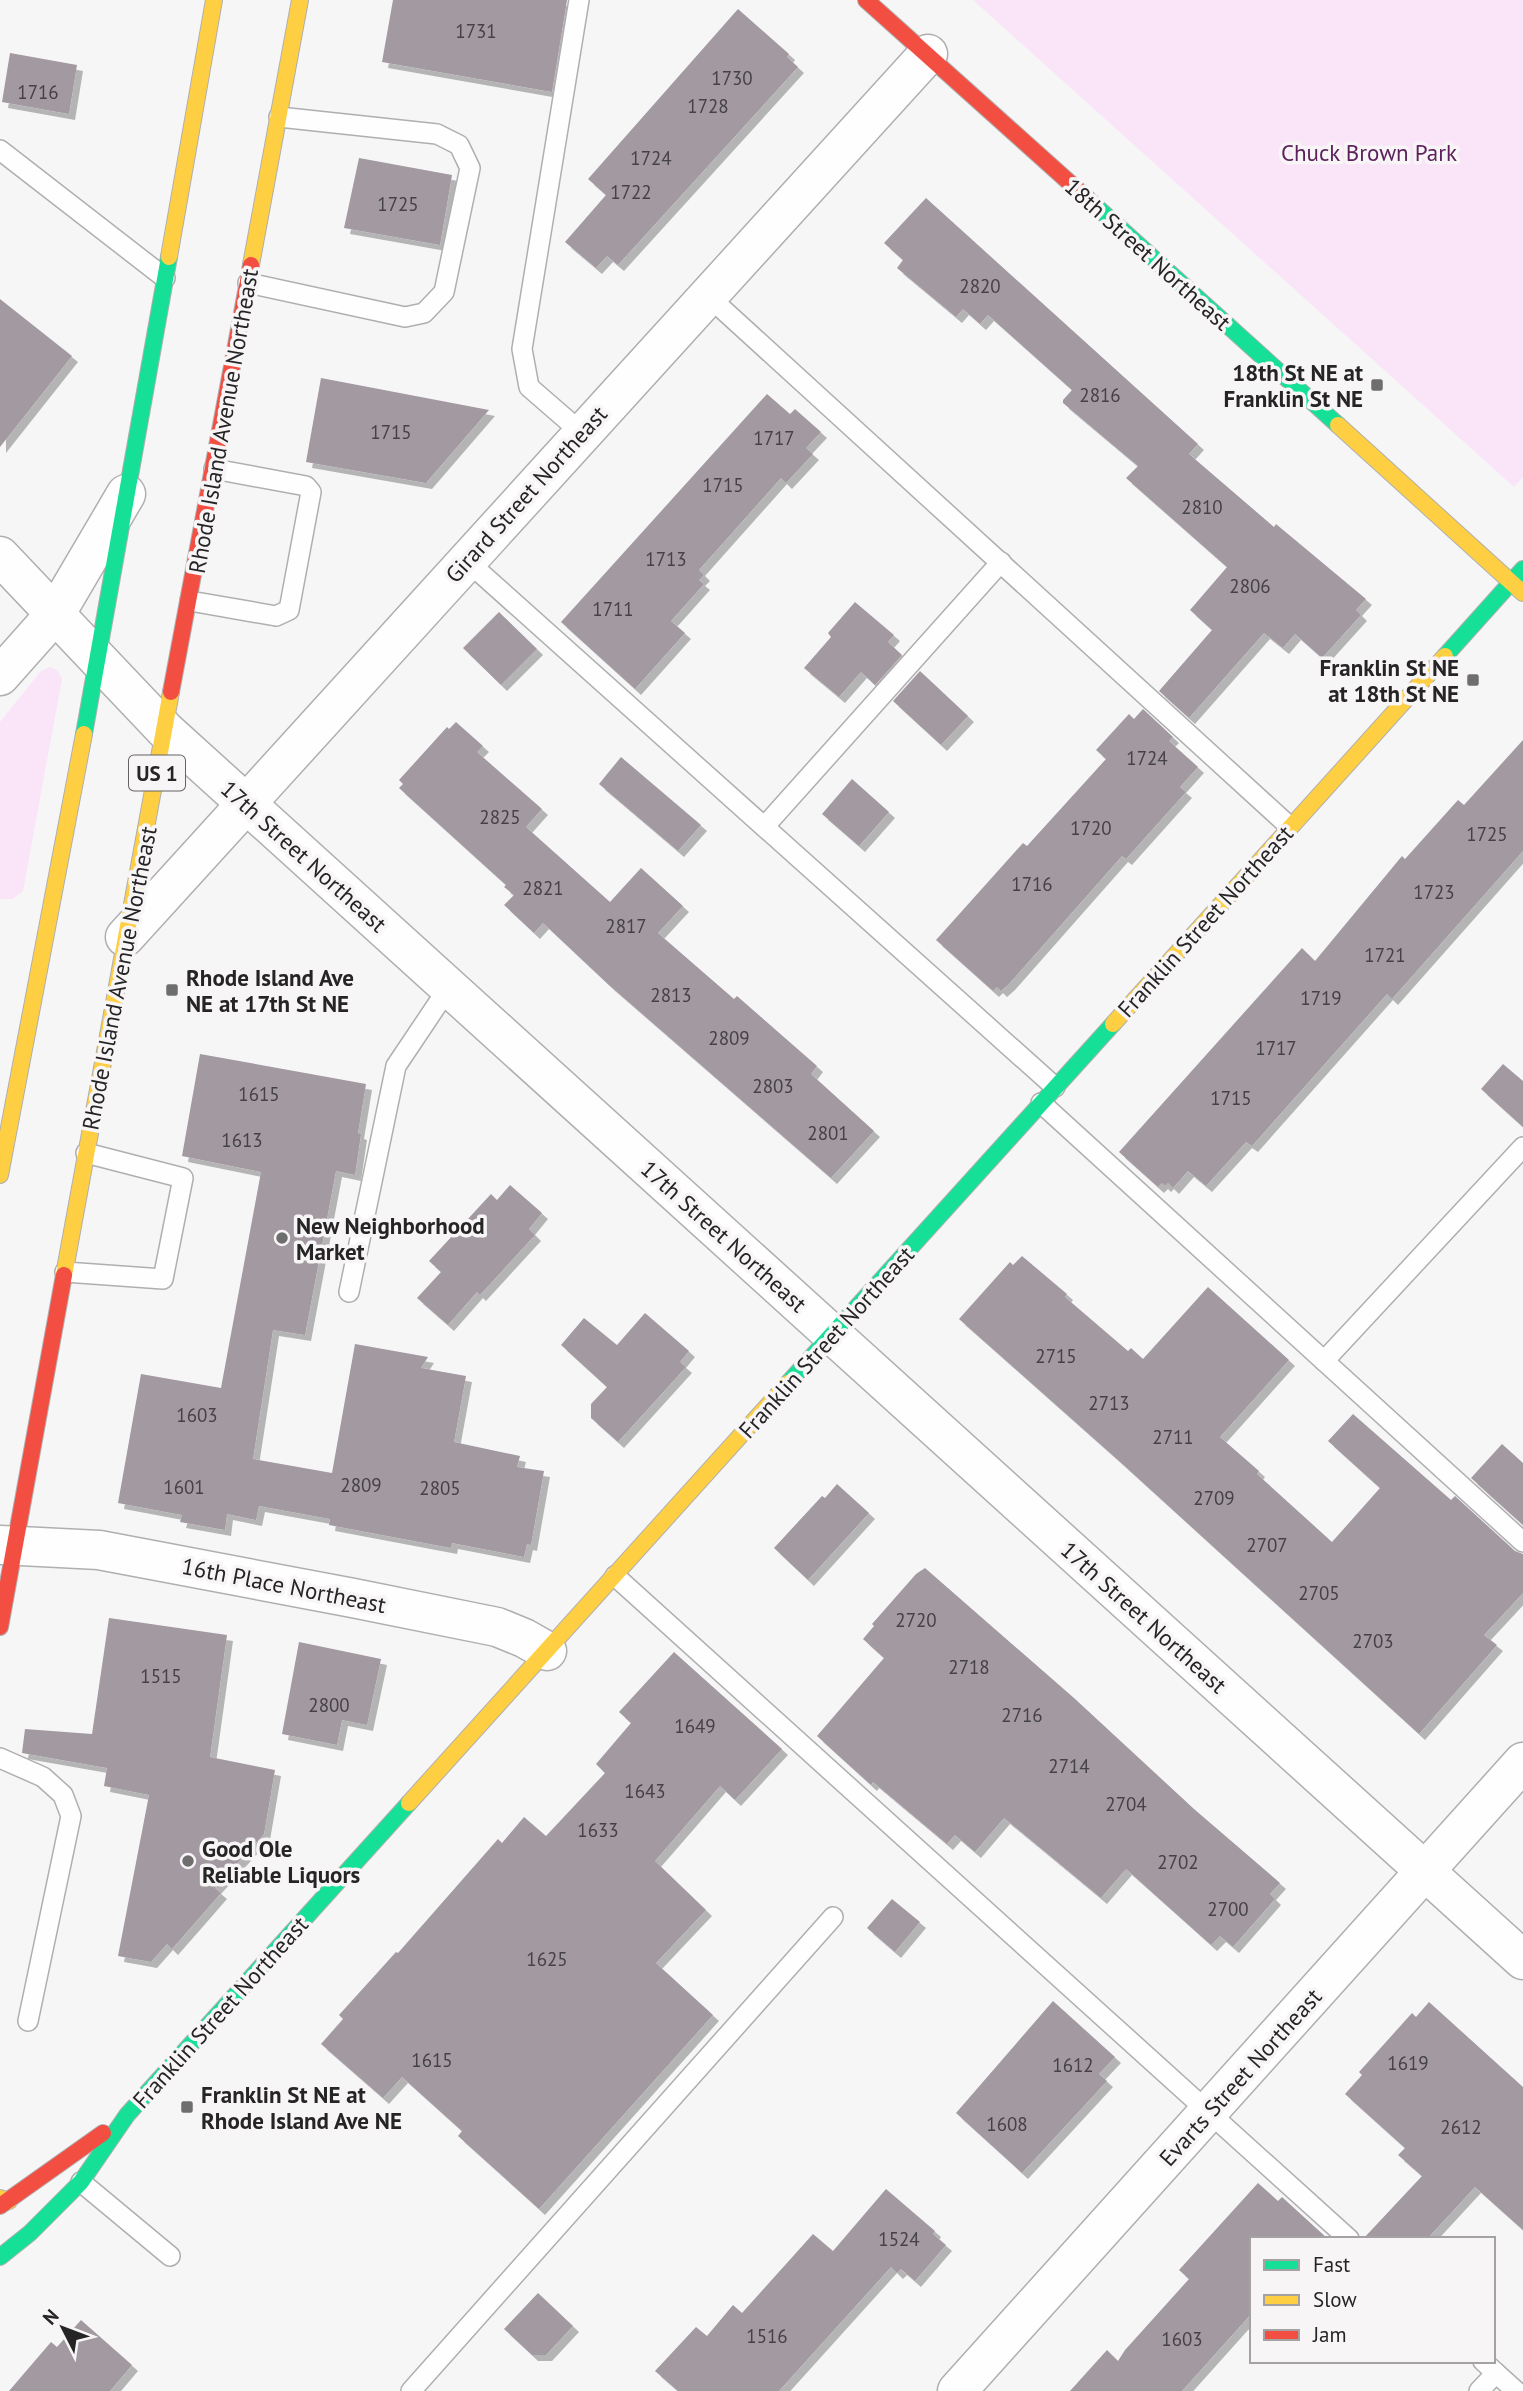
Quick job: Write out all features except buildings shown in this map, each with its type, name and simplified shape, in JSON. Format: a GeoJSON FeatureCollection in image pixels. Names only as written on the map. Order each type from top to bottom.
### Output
{"type":"FeatureCollection","features":[{"type":"Feature","properties":{"kind":"street"},"geometry":{"type":"LineString","coordinates":[[0,1175],[98,659],[214,0]]}},
{"type":"Feature","properties":{"kind":"street","name":"Rhode Island Avenue Northeast"},"geometry":{"type":"LineString","coordinates":[[0,1626],[7,1546],[65,1272],[300,0]]}},
{"type":"Feature","properties":{"kind":"street","name":"18th Street Northeast"},"geometry":{"type":"LineString","coordinates":[[866,0],[1517,588]]}},
{"type":"Feature","properties":{"kind":"street","name":"Girard Street Northeast"},"geometry":{"type":"LineString","coordinates":[[125,937],[928,54]]}},
{"type":"Feature","properties":{"kind":"street"},"geometry":{"type":"LineString","coordinates":[[0,676],[56,613],[127,492]]}},
{"type":"Feature","properties":{"kind":"street","name":"17th Street Northeast"},"geometry":{"type":"LineString","coordinates":[[0,556],[166,731],[1523,1960]]}},
{"type":"Feature","properties":{"kind":"street","name":"Franklin Street Northeast"},"geometry":{"type":"LineString","coordinates":[[0,2257],[30,2233],[81,2182],[127,2115],[1289,826],[1517,588],[1523,569]]}},
{"type":"Feature","properties":{"kind":"street","name":"16th Place Northeast"},"geometry":{"type":"LineString","coordinates":[[7,1546],[99,1550],[433,1613],[497,1627],[547,1651]]}},
{"type":"Feature","properties":{"kind":"street","name":"Evarts Street Northeast"},"geometry":{"type":"LineString","coordinates":[[957,2391],[1523,1762]]}},
{"type":"Feature","properties":{"kind":"street","name":"Franklin Street Northeast"},"geometry":{"type":"LineString","coordinates":[[3,2201],[127,2115]]}},
{"type":"Feature","properties":{"kind":"lane"},"geometry":{"type":"LineString","coordinates":[[579,0],[522,349],[529,387],[582,433]]}},
{"type":"Feature","properties":{"kind":"lane"},"geometry":{"type":"LineString","coordinates":[[248,283],[405,317],[424,313],[444,292],[470,167],[459,145],[437,134],[279,117]]}},
{"type":"Feature","properties":{"kind":"lane"},"geometry":{"type":"LineString","coordinates":[[0,150],[164,278]]}},
{"type":"Feature","properties":{"kind":"lane"},"geometry":{"type":"LineString","coordinates":[[708,295],[1289,826]]}},
{"type":"Feature","properties":{"kind":"lane"},"geometry":{"type":"LineString","coordinates":[[190,601],[276,616],[289,610],[304,531],[311,492],[306,486],[214,469]]}},
{"type":"Feature","properties":{"kind":"lane"},"geometry":{"type":"LineString","coordinates":[[466,560],[1055,1087]]}},
{"type":"Feature","properties":{"kind":"lane"},"geometry":{"type":"LineString","coordinates":[[765,827],[1001,562]]}},
{"type":"Feature","properties":{"kind":"lane"},"geometry":{"type":"LineString","coordinates":[[349,1292],[396,1066],[449,987]]}},
{"type":"Feature","properties":{"kind":"lane"},"geometry":{"type":"LineString","coordinates":[[1041,1103],[1523,1542]]}},
{"type":"Feature","properties":{"kind":"lane"},"geometry":{"type":"LineString","coordinates":[[1324,1361],[1523,1147]]}},
{"type":"Feature","properties":{"kind":"lane"},"geometry":{"type":"LineString","coordinates":[[65,1272],[163,1279],[183,1178],[86,1153]]}},
{"type":"Feature","properties":{"kind":"lane"},"geometry":{"type":"LineString","coordinates":[[615,1576],[1347,2237]]}},
{"type":"Feature","properties":{"kind":"lane"},"geometry":{"type":"LineString","coordinates":[[0,1758],[43,1777],[63,1795],[71,1815],[28,2021]]}},
{"type":"Feature","properties":{"kind":"lane"},"geometry":{"type":"LineString","coordinates":[[411,2391],[833,1917]]}},
{"type":"Feature","properties":{"kind":"lane"},"geometry":{"type":"LineString","coordinates":[[81,2182],[170,2256]]}},
{"type":"Feature","properties":{"kind":"lane"},"geometry":{"type":"LineString","coordinates":[[1479,2391],[1489,2367],[1516,2391]]}},
{"type":"Feature","properties":{"kind":"green space","name":"Chuck Brown Park"},"geometry":{"type":"Polygon","coordinates":[[[973,0],[1523,0],[1523,477],[1514,487],[973,0]]]}},
{"type":"Feature","properties":{"kind":"green space"},"geometry":{"type":"Polygon","coordinates":[[[50,667],[58,671],[62,679],[23,891],[13,899],[0,899],[0,722],[41,671],[50,667]]]}},
{"type":"Feature","properties":{"kind":"traffic: fast"},"geometry":{"type":"LineString","coordinates":[[1080,192],[1338,425]]}},
{"type":"Feature","properties":{"kind":"traffic: fast"},"geometry":{"type":"LineString","coordinates":[[84,734],[169,257]]}},
{"type":"Feature","properties":{"kind":"traffic: fast"},"geometry":{"type":"LineString","coordinates":[[1445,656],[1523,569]]}},
{"type":"Feature","properties":{"kind":"traffic: fast"},"geometry":{"type":"LineString","coordinates":[[788,1383],[1113,1024]]}},
{"type":"Feature","properties":{"kind":"traffic: fast"},"geometry":{"type":"LineString","coordinates":[[0,2257],[30,2233],[81,2182],[127,2115],[409,1803]]}},
{"type":"Feature","properties":{"kind":"traffic: slow"},"geometry":{"type":"LineString","coordinates":[[169,257],[214,0]]}},
{"type":"Feature","properties":{"kind":"traffic: slow"},"geometry":{"type":"LineString","coordinates":[[251,265],[300,0]]}},
{"type":"Feature","properties":{"kind":"traffic: slow"},"geometry":{"type":"LineString","coordinates":[[1338,425],[1523,593]]}},
{"type":"Feature","properties":{"kind":"traffic: slow"},"geometry":{"type":"LineString","coordinates":[[1113,1024],[1445,656]]}},
{"type":"Feature","properties":{"kind":"traffic: slow"},"geometry":{"type":"LineString","coordinates":[[64,1275],[171,692]]}},
{"type":"Feature","properties":{"kind":"traffic: slow"},"geometry":{"type":"LineString","coordinates":[[0,1175],[84,734]]}},
{"type":"Feature","properties":{"kind":"traffic: slow"},"geometry":{"type":"LineString","coordinates":[[409,1803],[788,1383]]}},
{"type":"Feature","properties":{"kind":"traffic: slow"},"geometry":{"type":"LineString","coordinates":[[0,2198],[9,2201]]}},
{"type":"Feature","properties":{"kind":"traffic: jam"},"geometry":{"type":"LineString","coordinates":[[866,0],[1080,192]]}},
{"type":"Feature","properties":{"kind":"traffic: jam"},"geometry":{"type":"LineString","coordinates":[[171,692],[251,265]]}},
{"type":"Feature","properties":{"kind":"traffic: jam"},"geometry":{"type":"LineString","coordinates":[[0,1627],[64,1275]]}},
{"type":"Feature","properties":{"kind":"traffic: jam"},"geometry":{"type":"LineString","coordinates":[[0,2206],[103,2133]]}},
{"type":"Feature","properties":{"kind":"place","name":"18th St NE at Franklin St NE"},"geometry":{"type":"Point","coordinates":[1377,385]}},
{"type":"Feature","properties":{"kind":"place","name":"Franklin St NE at 18th St NE"},"geometry":{"type":"Point","coordinates":[1473,680]}},
{"type":"Feature","properties":{"kind":"place","name":"Rhode Island Ave NE at 17th St NE"},"geometry":{"type":"Point","coordinates":[172,990]}},
{"type":"Feature","properties":{"kind":"place","name":"New Neighborhood Market"},"geometry":{"type":"Point","coordinates":[282,1238]}},
{"type":"Feature","properties":{"kind":"place","name":"Good Ole Reliable Liquors"},"geometry":{"type":"Point","coordinates":[188,1861]}},
{"type":"Feature","properties":{"kind":"place","name":"Franklin St NE at Rhode Island Ave NE"},"geometry":{"type":"Point","coordinates":[187,2107]}}]}
